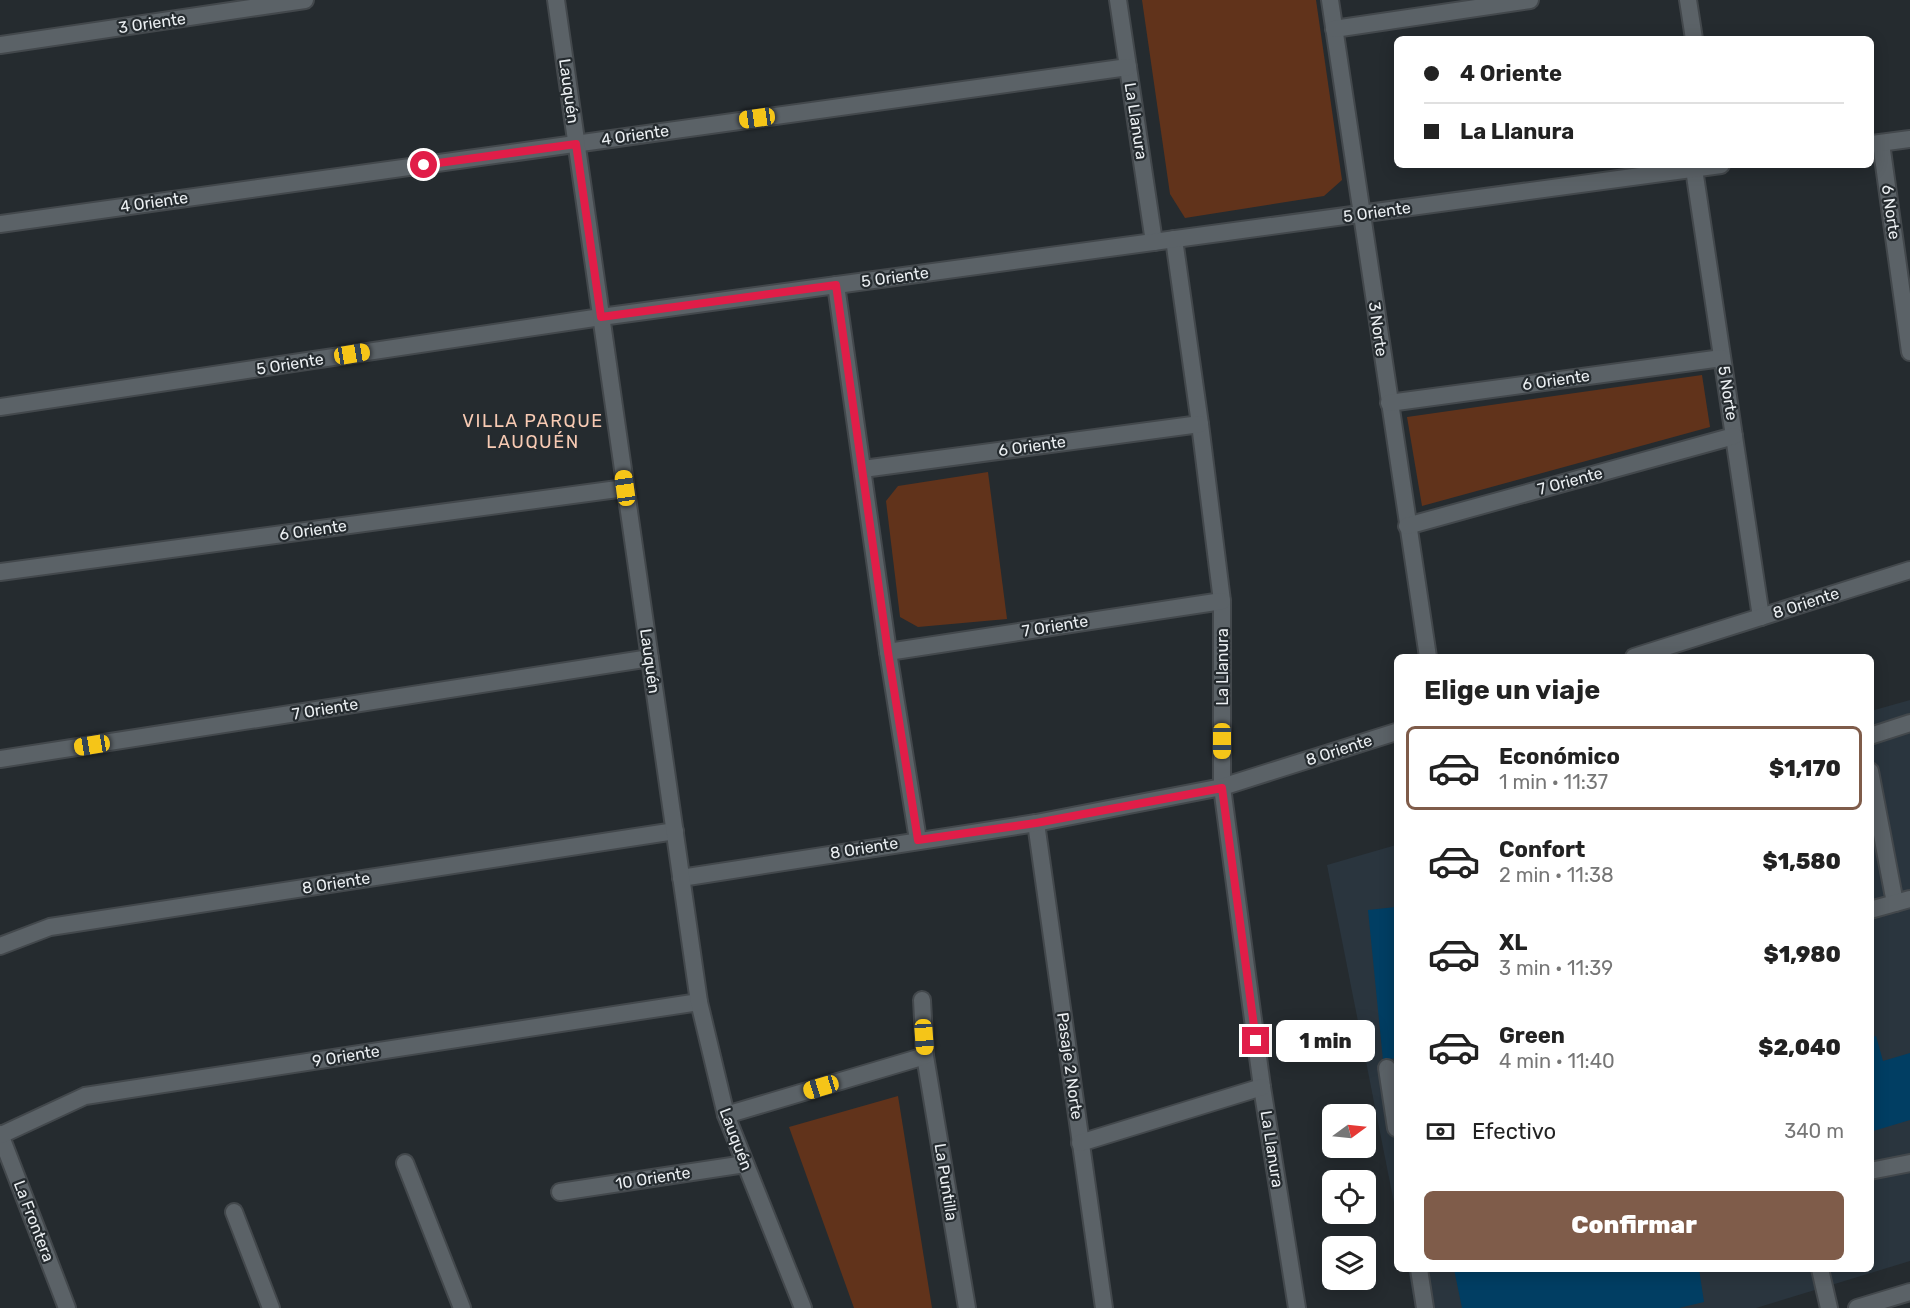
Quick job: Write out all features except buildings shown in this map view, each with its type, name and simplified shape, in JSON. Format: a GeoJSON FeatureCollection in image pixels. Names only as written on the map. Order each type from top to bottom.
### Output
{"type":"FeatureCollection","features":[{"type":"Feature","properties":{"kind":"street","name":"3 Oriente"},"geometry":{"type":"LineString","coordinates":[[0,45],[305,0]]}},
{"type":"Feature","properties":{"kind":"street","name":"Lauquén"},"geometry":{"type":"LineString","coordinates":[[556,0],[699,1002],[726,1115],[803,1308]]}},
{"type":"Feature","properties":{"kind":"street","name":"La Llanura"},"geometry":{"type":"LineString","coordinates":[[1118,0],[1154,242]]}},
{"type":"Feature","properties":{"kind":"street","name":"3 Norte"},"geometry":{"type":"LineString","coordinates":[[1329,0],[1428,654]]}},
{"type":"Feature","properties":{"kind":"street"},"geometry":{"type":"LineString","coordinates":[[1334,28],[1530,0]]}},
{"type":"Feature","properties":{"kind":"street"},"geometry":{"type":"LineString","coordinates":[[1688,0],[1694,36]]}},
{"type":"Feature","properties":{"kind":"street","name":"4 Oriente"},"geometry":{"type":"LineString","coordinates":[[0,224],[1128,67]]}},
{"type":"Feature","properties":{"kind":"street"},"geometry":{"type":"LineString","coordinates":[[1876,144],[1910,139]]}},
{"type":"Feature","properties":{"kind":"street","name":"6 Norte"},"geometry":{"type":"LineString","coordinates":[[1876,144],[1910,352]]}},
{"type":"Feature","properties":{"kind":"street","name":"5 Oriente"},"geometry":{"type":"LineString","coordinates":[[0,407],[601,317],[1701,168]]}},
{"type":"Feature","properties":{"kind":"street","name":"5 Norte"},"geometry":{"type":"LineString","coordinates":[[1694,169],[1761,617]]}},
{"type":"Feature","properties":{"kind":"street","name":"La Llanura"},"geometry":{"type":"LineString","coordinates":[[1174,239],[1222,601],[1222,788],[1262,1087],[1297,1308]]}},
{"type":"Feature","properties":{"kind":"street"},"geometry":{"type":"LineString","coordinates":[[836,285],[888,652],[918,840]]}},
{"type":"Feature","properties":{"kind":"street","name":"6 Oriente"},"geometry":{"type":"LineString","coordinates":[[1389,403],[1722,358]]}},
{"type":"Feature","properties":{"kind":"street","name":"6 Oriente"},"geometry":{"type":"LineString","coordinates":[[863,469],[1200,424]]}},
{"type":"Feature","properties":{"kind":"street","name":"7 Oriente"},"geometry":{"type":"LineString","coordinates":[[1407,526],[1734,436]]}},
{"type":"Feature","properties":{"kind":"street","name":"6 Oriente"},"geometry":{"type":"LineString","coordinates":[[0,572],[625,488]]}},
{"type":"Feature","properties":{"kind":"street","name":"8 Oriente"},"geometry":{"type":"LineString","coordinates":[[1644,654],[1910,570]]}},
{"type":"Feature","properties":{"kind":"street","name":"7 Oriente"},"geometry":{"type":"LineString","coordinates":[[888,652],[1222,601]]}},
{"type":"Feature","properties":{"kind":"street","name":"7 Oriente"},"geometry":{"type":"LineString","coordinates":[[0,759],[650,658]]}},
{"type":"Feature","properties":{"kind":"street"},"geometry":{"type":"LineString","coordinates":[[1874,735],[1910,723]]}},
{"type":"Feature","properties":{"kind":"street","name":"8 Oriente"},"geometry":{"type":"LineString","coordinates":[[681,878],[1036,823],[1222,788],[1394,733]]}},
{"type":"Feature","properties":{"kind":"street"},"geometry":{"type":"LineString","coordinates":[[1874,787],[1903,901],[1874,909]]}},
{"type":"Feature","properties":{"kind":"street","name":"Pasaje 2 Norte"},"geometry":{"type":"LineString","coordinates":[[1036,823],[1104,1308]]}},
{"type":"Feature","properties":{"kind":"street","name":"8 Oriente"},"geometry":{"type":"LineString","coordinates":[[0,946],[50,927],[675,831]]}},
{"type":"Feature","properties":{"kind":"street","name":"La Puntilla"},"geometry":{"type":"LineString","coordinates":[[922,1000],[925,1056],[967,1308]]}},
{"type":"Feature","properties":{"kind":"street","name":"9 Oriente"},"geometry":{"type":"LineString","coordinates":[[0,1135],[85,1096],[699,1002]]}},
{"type":"Feature","properties":{"kind":"street"},"geometry":{"type":"LineString","coordinates":[[726,1115],[925,1056]]}},
{"type":"Feature","properties":{"kind":"street"},"geometry":{"type":"LineString","coordinates":[[1387,1068],[1394,1115]]}},
{"type":"Feature","properties":{"kind":"street"},"geometry":{"type":"LineString","coordinates":[[1080,1143],[1262,1087]]}},
{"type":"Feature","properties":{"kind":"street","name":"La Frontera"},"geometry":{"type":"LineString","coordinates":[[0,1135],[67,1308]]}},
{"type":"Feature","properties":{"kind":"street"},"geometry":{"type":"LineString","coordinates":[[405,1163],[462,1308]]}},
{"type":"Feature","properties":{"kind":"street"},"geometry":{"type":"LineString","coordinates":[[1874,1170],[1910,1163]]}},
{"type":"Feature","properties":{"kind":"street","name":"10 Oriente"},"geometry":{"type":"LineString","coordinates":[[560,1192],[746,1164]]}},
{"type":"Feature","properties":{"kind":"street"},"geometry":{"type":"LineString","coordinates":[[234,1212],[271,1308]]}},
{"type":"Feature","properties":{"kind":"street"},"geometry":{"type":"LineString","coordinates":[[1419,1272],[1425,1308]]}},
{"type":"Feature","properties":{"kind":"street"},"geometry":{"type":"LineString","coordinates":[[1821,1272],[1829,1308]]}},
{"type":"Feature","properties":{"kind":"street"},"geometry":{"type":"LineString","coordinates":[[1857,1308],[1910,1292]]}},
{"type":"Feature","properties":{"kind":"shaded area"},"geometry":{"type":"Polygon","coordinates":[[[1142,0],[1316,0],[1342,180],[1324,196],[1185,218],[1170,194],[1142,0]]]}},
{"type":"Feature","properties":{"kind":"shaded area"},"geometry":{"type":"Polygon","coordinates":[[[1702,375],[1710,427],[1422,506],[1407,417],[1702,375]]]}},
{"type":"Feature","properties":{"kind":"shaded area"},"geometry":{"type":"Polygon","coordinates":[[[988,472],[1007,619],[918,627],[900,617],[886,501],[898,486],[988,472]]]}},
{"type":"Feature","properties":{"kind":"shaded area"},"geometry":{"type":"Polygon","coordinates":[[[1910,700],[1910,1261],[1874,1272],[1874,710],[1910,700]]]}},
{"type":"Feature","properties":{"kind":"shaded area"},"geometry":{"type":"Polygon","coordinates":[[[1394,846],[1394,1203],[1327,865],[1394,846]]]}},
{"type":"Feature","properties":{"kind":"shaded area"},"geometry":{"type":"Polygon","coordinates":[[[898,1096],[932,1308],[854,1308],[789,1127],[898,1096]]]}},
{"type":"Feature","properties":{"kind":"shaded area"},"geometry":{"type":"Polygon","coordinates":[[[1409,1272],[1874,1272],[1756,1308],[1415,1308],[1409,1272]]]}},
{"type":"Feature","properties":{"kind":"district","name":"VILLA PARQUE LAUQUÉN"},"geometry":{"type":"Point","coordinates":[533,431]}},
{"type":"Feature","properties":{"kind":"route"},"geometry":{"type":"LineString","coordinates":[[424,165],[576,144],[601,317],[836,285],[888,652],[918,840],[1036,823],[1222,788],[1256,1041]]}}]}
